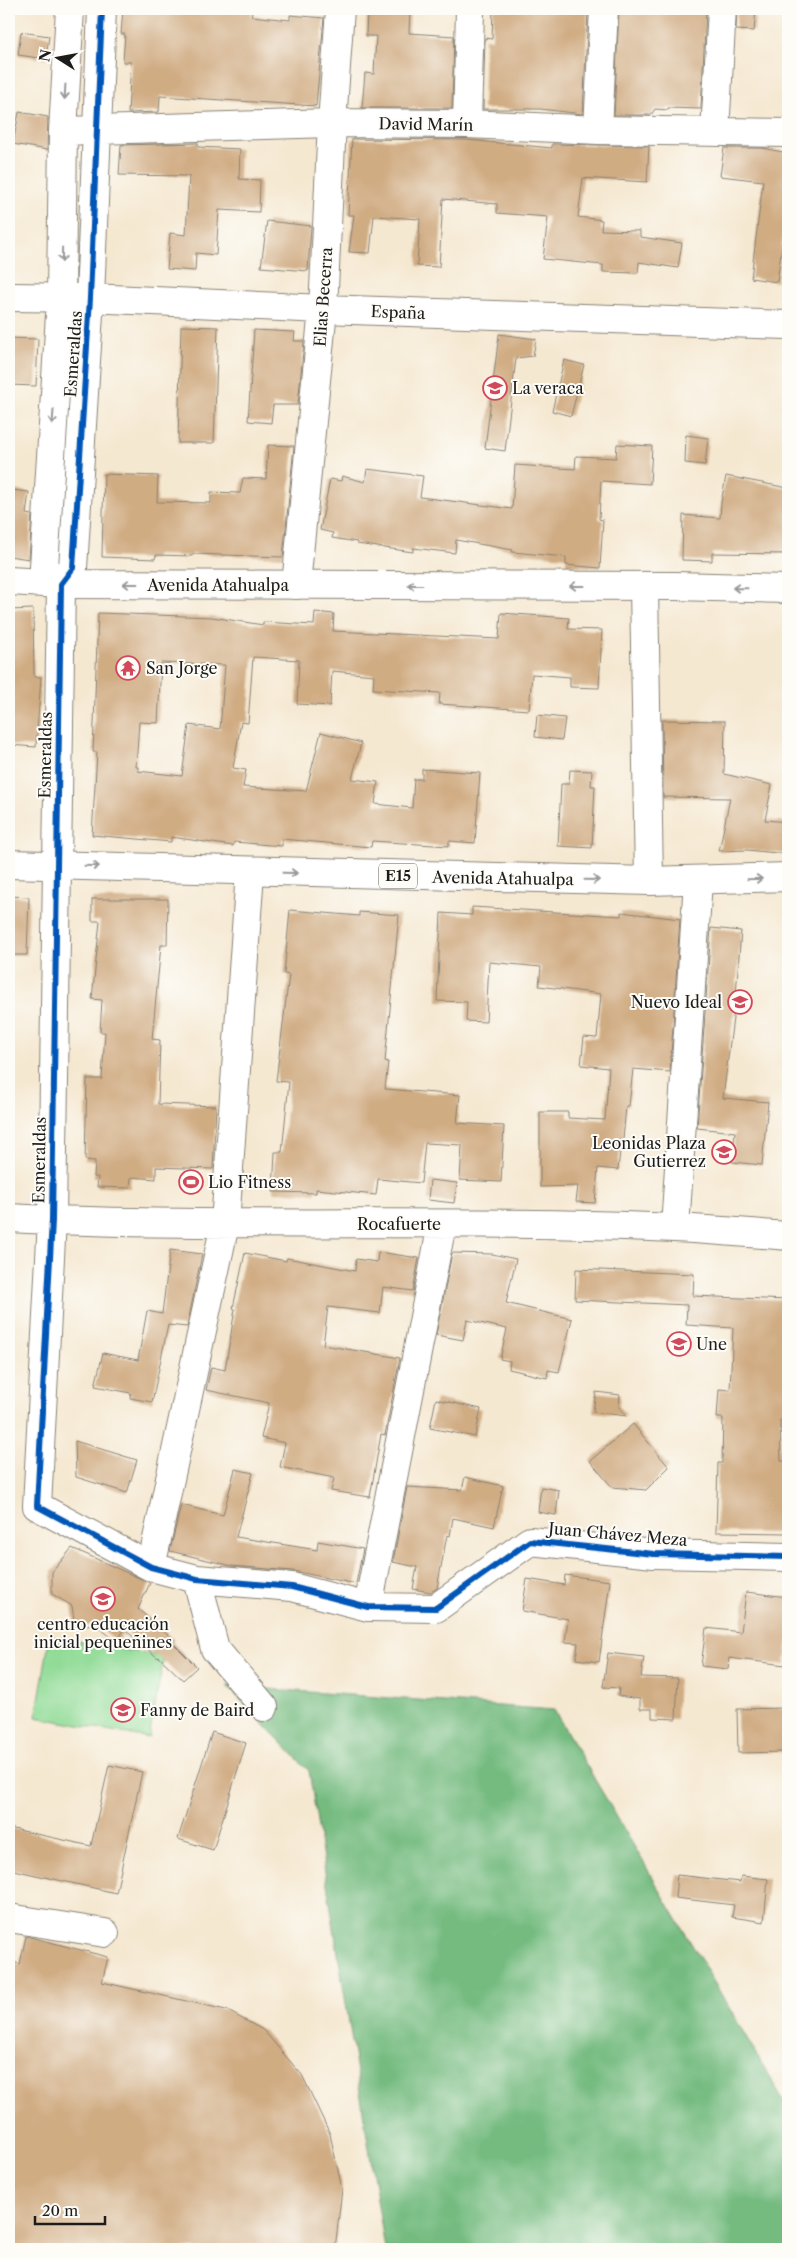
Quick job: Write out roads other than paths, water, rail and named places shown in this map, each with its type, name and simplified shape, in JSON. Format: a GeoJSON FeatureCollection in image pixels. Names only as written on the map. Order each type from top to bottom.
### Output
{"type":"FeatureCollection","features":[{"type":"Feature","properties":{"kind":"main road","name":"Esmeraldas"},"geometry":{"type":"LineString","coordinates":[[61,584],[44,567],[61,299],[63,131],[70,9]]}},
{"type":"Feature","properties":{"kind":"main road","name":"Esmeraldas"},"geometry":{"type":"LineString","coordinates":[[37,1506],[52,1220],[61,584],[73,568],[90,298],[102,9]]}},
{"type":"Feature","properties":{"kind":"main road","name":"Elias Becerra"},"geometry":{"type":"LineString","coordinates":[[296,585],[323,309],[332,123],[340,9]]}},
{"type":"Feature","properties":{"kind":"main road"},"geometry":{"type":"LineString","coordinates":[[467,124],[470,9]]}},
{"type":"Feature","properties":{"kind":"main road"},"geometry":{"type":"LineString","coordinates":[[598,130],[604,9]]}},
{"type":"Feature","properties":{"kind":"main road"},"geometry":{"type":"LineString","coordinates":[[715,132],[722,9]]}},
{"type":"Feature","properties":{"kind":"main road","name":"David Marín"},"geometry":{"type":"LineString","coordinates":[[63,131],[96,132],[332,123],[467,124],[598,130],[788,133]]}},
{"type":"Feature","properties":{"kind":"main road","name":"España"},"geometry":{"type":"LineString","coordinates":[[9,297],[90,298],[323,309],[788,325]]}},
{"type":"Feature","properties":{"kind":"main road","name":"Avenida Atahualpa"},"geometry":{"type":"LineString","coordinates":[[9,582],[61,584],[644,586],[788,589]]}},
{"type":"Feature","properties":{"kind":"main road"},"geometry":{"type":"LineString","coordinates":[[644,586],[648,881]]}},
{"type":"Feature","properties":{"kind":"main road","name":"Avenida Atahualpa"},"geometry":{"type":"LineString","coordinates":[[9,864],[250,872],[648,881],[788,878]]}},
{"type":"Feature","properties":{"kind":"main road"},"geometry":{"type":"LineString","coordinates":[[150,1567],[225,1224],[250,872]]}},
{"type":"Feature","properties":{"kind":"main road"},"geometry":{"type":"LineString","coordinates":[[675,1228],[698,881]]}},
{"type":"Feature","properties":{"kind":"main road","name":"Rocafuerte"},"geometry":{"type":"LineString","coordinates":[[9,1218],[225,1224],[442,1224],[675,1228],[788,1236]]}},
{"type":"Feature","properties":{"kind":"main road"},"geometry":{"type":"LineString","coordinates":[[368,1607],[442,1224]]}},
{"type":"Feature","properties":{"kind":"main road","name":"Juan Chávez Meza"},"geometry":{"type":"LineString","coordinates":[[37,1506],[150,1567],[198,1579],[292,1587],[368,1607],[436,1608],[530,1541],[654,1554],[788,1557]]}},
{"type":"Feature","properties":{"kind":"main road"},"geometry":{"type":"LineString","coordinates":[[198,1579],[215,1649],[264,1707]]}},
{"type":"Feature","properties":{"kind":"main road"},"geometry":{"type":"LineString","coordinates":[[9,1918],[105,1933]]}},
{"type":"Feature","properties":{"kind":"place","name":"La veraca"},"geometry":{"type":"Point","coordinates":[495,388]}},
{"type":"Feature","properties":{"kind":"place","name":"San Jorge"},"geometry":{"type":"Point","coordinates":[128,668]}},
{"type":"Feature","properties":{"kind":"place","name":"Nuevo Ideal"},"geometry":{"type":"Point","coordinates":[740,1002]}},
{"type":"Feature","properties":{"kind":"place","name":"Leonidas Plaza Gutierrez"},"geometry":{"type":"Point","coordinates":[724,1152]}},
{"type":"Feature","properties":{"kind":"place","name":"Lio Fitness"},"geometry":{"type":"Point","coordinates":[191,1182]}},
{"type":"Feature","properties":{"kind":"place","name":"Une"},"geometry":{"type":"Point","coordinates":[679,1344]}},
{"type":"Feature","properties":{"kind":"place","name":"centro educación inicial pequeñines"},"geometry":{"type":"Point","coordinates":[103,1599]}},
{"type":"Feature","properties":{"kind":"place","name":"Fanny de Baird"},"geometry":{"type":"Point","coordinates":[123,1710]}}]}
